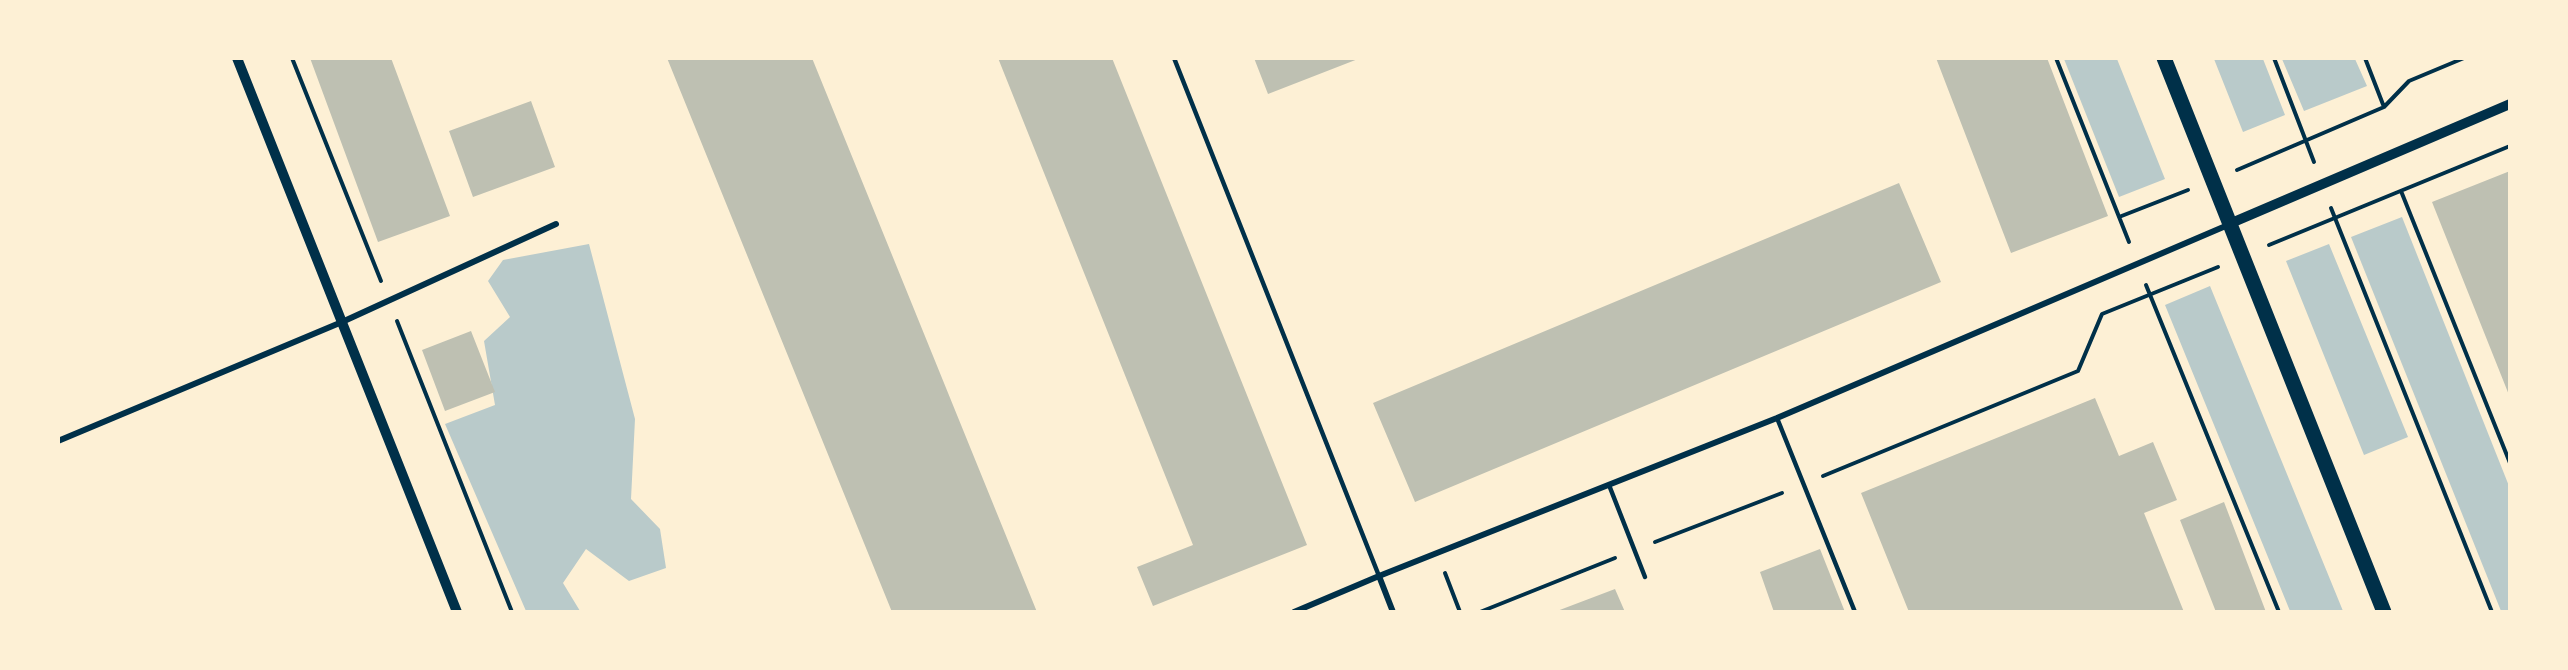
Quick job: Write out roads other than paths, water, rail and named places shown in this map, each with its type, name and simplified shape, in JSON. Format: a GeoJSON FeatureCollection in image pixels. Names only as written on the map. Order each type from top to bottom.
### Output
{"type":"FeatureCollection","features":[{"type":"Feature","properties":{"kind":"main road"},"geometry":{"type":"LineString","coordinates":[[2164,58],[2384,612]]}},
{"type":"Feature","properties":{"kind":"street"},"geometry":{"type":"LineString","coordinates":[[237,58],[457,612]]}},
{"type":"Feature","properties":{"kind":"street"},"geometry":{"type":"LineString","coordinates":[[1294,612],[1777,418],[2321,183],[2510,104]]}},
{"type":"Feature","properties":{"kind":"street"},"geometry":{"type":"LineString","coordinates":[[58,441],[342,322],[556,224]]}},
{"type":"Feature","properties":{"kind":"street"},"geometry":{"type":"LineString","coordinates":[[1379,576],[1393,612]]}},
{"type":"Feature","properties":{"kind":"lane"},"geometry":{"type":"LineString","coordinates":[[1174,58],[1379,576]]}},
{"type":"Feature","properties":{"kind":"lane"},"geometry":{"type":"LineString","coordinates":[[1777,418],[1856,612]]}},
{"type":"Feature","properties":{"kind":"lane"},"geometry":{"type":"LineString","coordinates":[[1609,485],[1645,577]]}}]}
